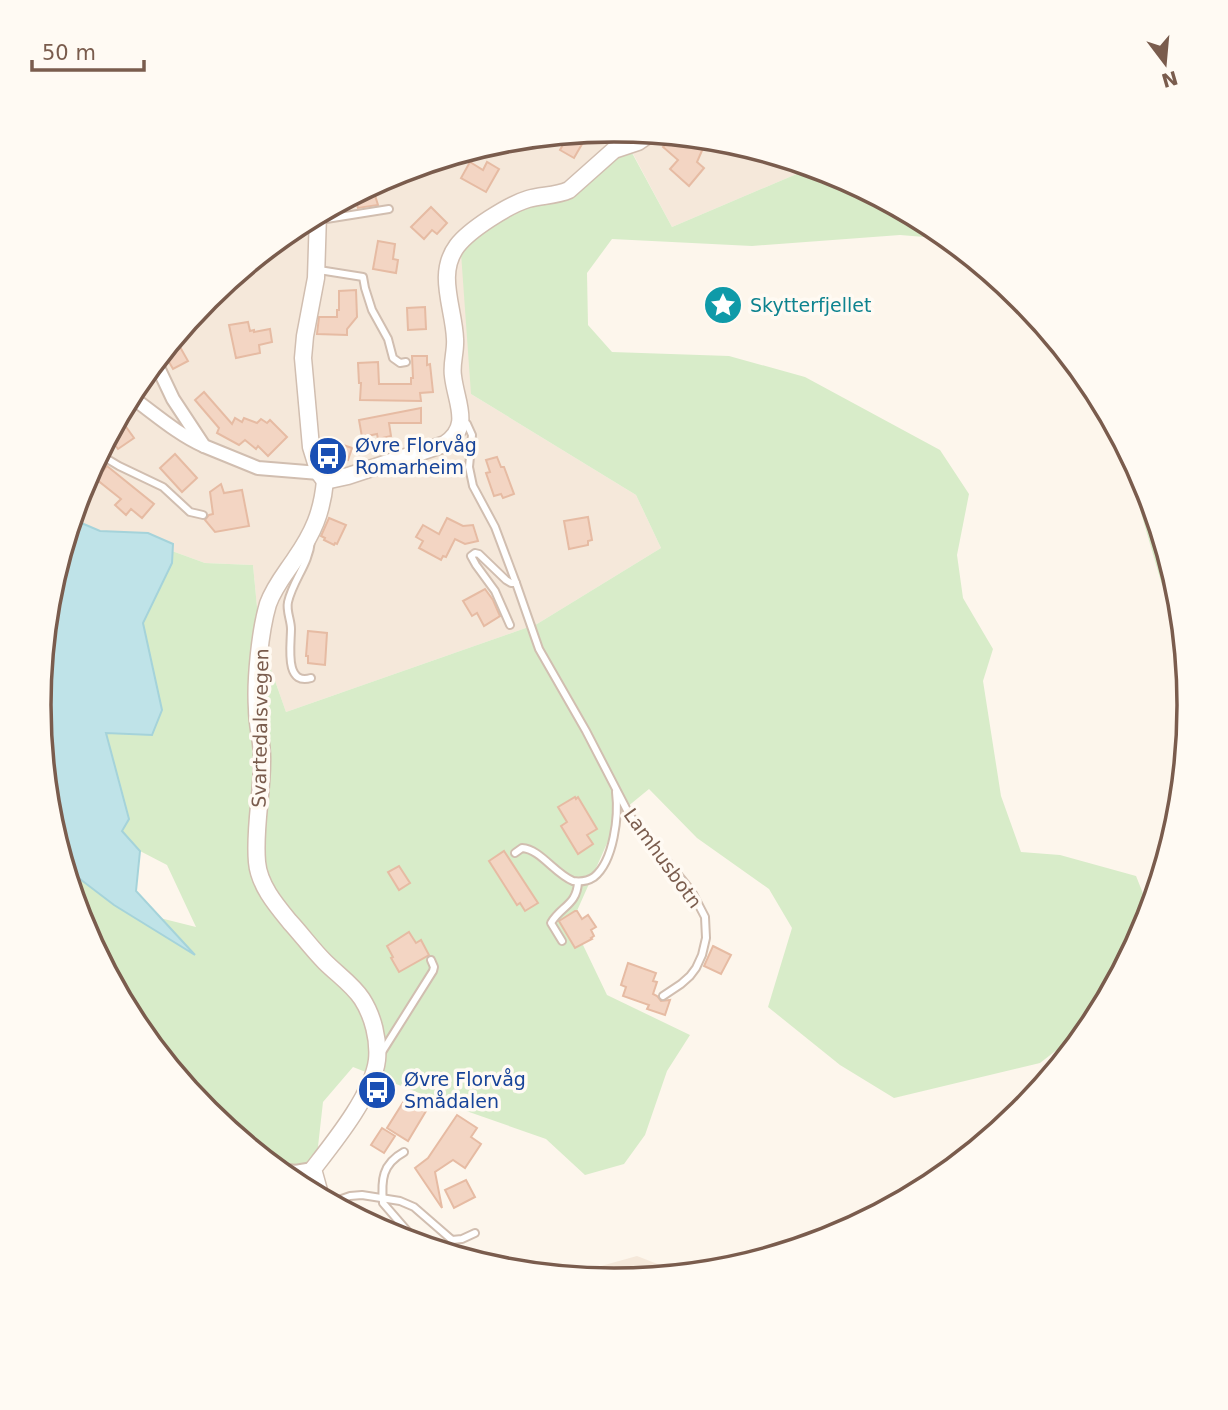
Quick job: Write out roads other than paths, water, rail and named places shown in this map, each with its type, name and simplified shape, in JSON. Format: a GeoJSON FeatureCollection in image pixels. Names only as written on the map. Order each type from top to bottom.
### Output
{"type":"FeatureCollection","features":[{"type":"Feature","properties":{"kind":"street"},"geometry":{"type":"LineString","coordinates":[[139,402],[178,432],[204,446],[258,468],[322,477],[348,476],[445,444],[457,434],[462,420],[452,372],[456,347],[446,285],[449,259],[457,246],[470,233],[509,207],[530,198],[561,194],[569,190],[614,150],[636,143]]}},
{"type":"Feature","properties":{"kind":"street"},"geometry":{"type":"LineString","coordinates":[[318,226],[317,270],[303,358],[310,436],[322,477]]}},
{"type":"Feature","properties":{"kind":"street"},"geometry":{"type":"LineString","coordinates":[[160,372],[173,399],[204,446]]}},
{"type":"Feature","properties":{"kind":"street","name":"Svartedalsvegen"},"geometry":{"type":"LineString","coordinates":[[313,1169],[368,1088],[377,1059],[375,1031],[361,997],[323,961],[281,911],[259,874],[257,830],[263,760],[256,706],[260,650],[271,595],[309,537],[319,516],[323,500],[322,477]]}},
{"type":"Feature","properties":{"kind":"street"},"geometry":{"type":"LineString","coordinates":[[299,1171],[313,1169],[317,1183]]}},
{"type":"Feature","properties":{"kind":"lane"},"geometry":{"type":"LineString","coordinates":[[336,215],[389,209]]}},
{"type":"Feature","properties":{"kind":"lane"},"geometry":{"type":"LineString","coordinates":[[317,270],[363,276],[368,301],[388,339],[393,358],[400,363],[406,362]]}},
{"type":"Feature","properties":{"kind":"lane","name":"Lamhusbotn"},"geometry":{"type":"LineString","coordinates":[[462,420],[472,435],[469,467],[473,486],[495,527],[538,649],[586,731],[630,816],[692,892],[705,917],[706,938],[699,962],[690,976],[663,996]]}},
{"type":"Feature","properties":{"kind":"lane"},"geometry":{"type":"LineString","coordinates":[[108,459],[163,487],[190,512],[203,515]]}},
{"type":"Feature","properties":{"kind":"lane","name":"Svartedalsvegen"},"geometry":{"type":"LineString","coordinates":[[309,537],[310,552],[288,601],[288,608],[292,668],[299,679],[311,678]]}},
{"type":"Feature","properties":{"kind":"lane"},"geometry":{"type":"LineString","coordinates":[[510,625],[495,591],[471,556],[479,554],[506,580],[516,583]]}},
{"type":"Feature","properties":{"kind":"lane","name":"Lamhusbotn"},"geometry":{"type":"LineString","coordinates":[[578,882],[595,876],[614,842],[617,811],[615,787]]}},
{"type":"Feature","properties":{"kind":"lane"},"geometry":{"type":"LineString","coordinates":[[515,853],[522,848],[532,850],[567,879],[578,882],[577,892],[551,923],[562,941]]}},
{"type":"Feature","properties":{"kind":"lane","name":"Svartedalsvegen"},"geometry":{"type":"LineString","coordinates":[[377,1059],[433,971],[431,960]]}},
{"type":"Feature","properties":{"kind":"lane"},"geometry":{"type":"LineString","coordinates":[[404,1152],[388,1163],[382,1198],[383,1203],[404,1227]]}},
{"type":"Feature","properties":{"kind":"lane"},"geometry":{"type":"LineString","coordinates":[[343,1199],[356,1195],[400,1201],[414,1208],[452,1240],[475,1233]]}},
{"type":"Feature","properties":{"kind":"water"},"geometry":{"type":"Polygon","coordinates":[[[81,523],[100,531],[148,533],[173,544],[172,563],[143,623],[162,710],[152,735],[106,733],[129,819],[122,831],[140,851],[136,891],[195,955],[114,905],[78,878],[62,815],[52,742],[52,668],[56,631],[70,559],[81,523]]]}},
{"type":"Feature","properties":{"kind":"place","name":"Skytterfjellet"},"geometry":{"type":"Point","coordinates":[723,305]}},
{"type":"Feature","properties":{"kind":"place","name":"Øvre Florvåg Romarheim"},"geometry":{"type":"Point","coordinates":[328,456]}},
{"type":"Feature","properties":{"kind":"place","name":"Øvre Florvåg Smådalen"},"geometry":{"type":"Point","coordinates":[377,1090]}}]}
